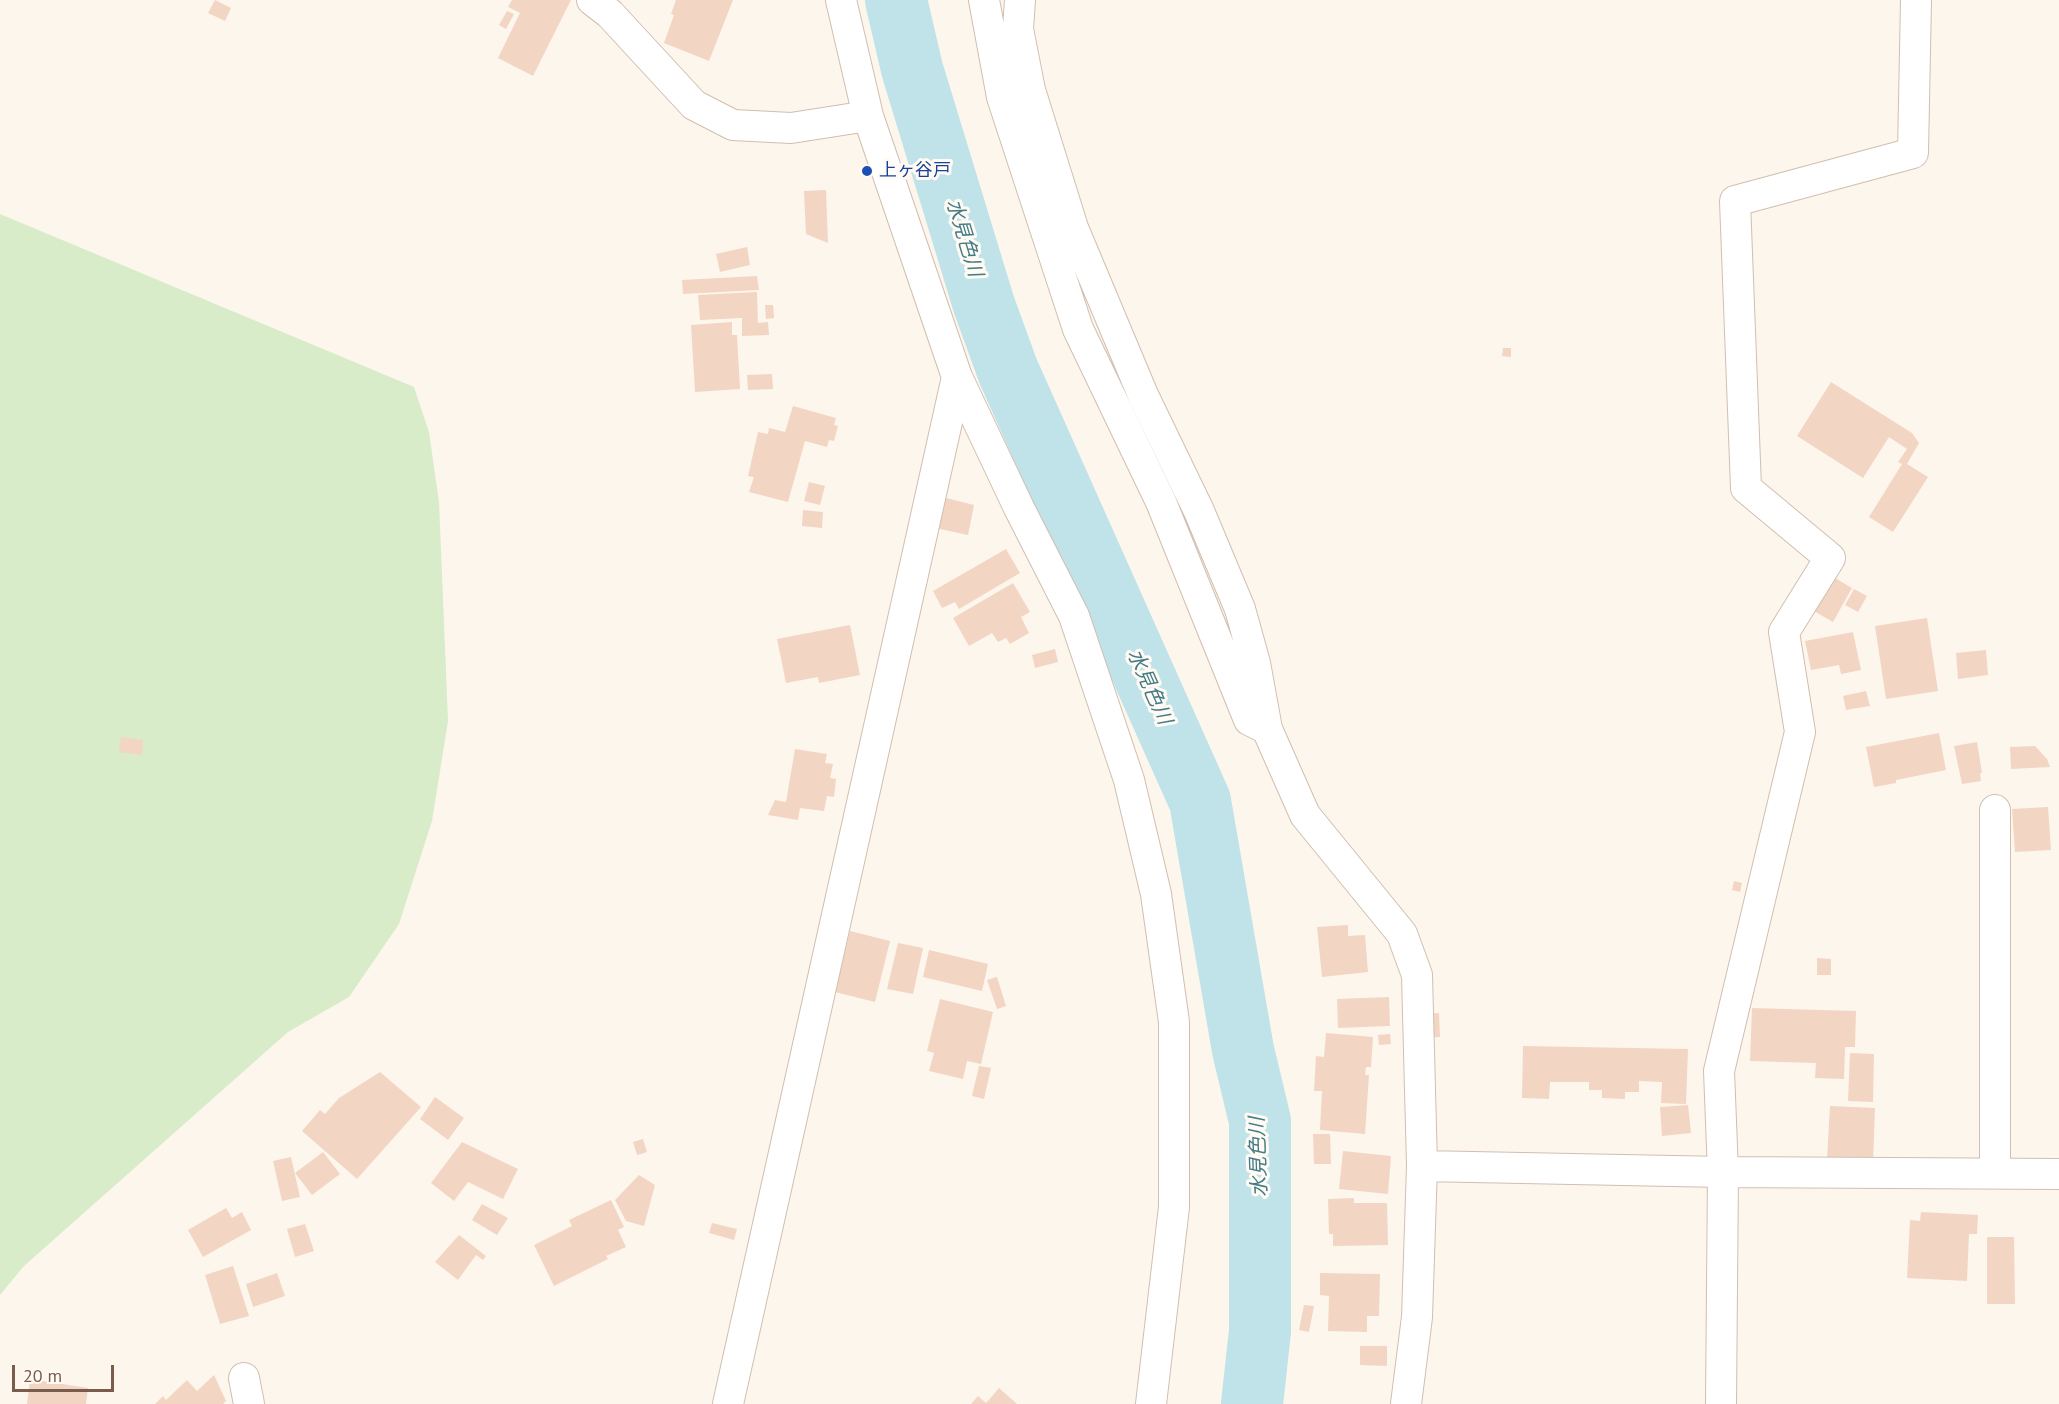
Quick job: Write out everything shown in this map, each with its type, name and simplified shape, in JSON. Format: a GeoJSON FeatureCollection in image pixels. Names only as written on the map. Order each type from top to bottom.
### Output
{"type":"FeatureCollection","features":[{"type":"Feature","properties":{"kind":"street"},"geometry":{"type":"LineString","coordinates":[[592,0],[610,14],[694,105],[733,125],[791,128],[868,116]]}},
{"type":"Feature","properties":{"kind":"street"},"geometry":{"type":"LineString","coordinates":[[841,0],[868,116],[957,377],[1019,508],[1074,616],[1129,780],[1156,894],[1173,1022],[1174,1207],[1151,1404]]}},
{"type":"Feature","properties":{"kind":"street"},"geometry":{"type":"LineString","coordinates":[[984,0],[1002,97],[1078,329],[1161,502],[1249,720],[1267,729]]}},
{"type":"Feature","properties":{"kind":"street"},"geometry":{"type":"LineString","coordinates":[[1020,0],[1018,29],[1030,90],[1072,228],[1143,395],[1199,511],[1240,609],[1255,663],[1267,729],[1305,815],[1402,934],[1417,975],[1422,1166],[1417,1317],[1406,1404]]}},
{"type":"Feature","properties":{"kind":"street"},"geometry":{"type":"LineString","coordinates":[[1721,1404],[1723,1172],[1719,1071],[1800,732],[1784,632],[1830,558],[1746,488],[1735,201],[1913,153],[1916,0]]}},
{"type":"Feature","properties":{"kind":"street"},"geometry":{"type":"LineString","coordinates":[[728,1404],[957,377]]}},
{"type":"Feature","properties":{"kind":"street"},"geometry":{"type":"LineString","coordinates":[[1995,810],[1995,1173]]}},
{"type":"Feature","properties":{"kind":"street"},"geometry":{"type":"LineString","coordinates":[[1422,1166],[1723,1172],[2059,1174]]}},
{"type":"Feature","properties":{"kind":"green space"},"geometry":{"type":"Polygon","coordinates":[[[0,214],[414,387],[429,432],[439,502],[448,721],[432,821],[399,924],[349,997],[288,1032],[24,1266],[0,1295],[0,214]]]}},
{"type":"Feature","properties":{"kind":"building"},"geometry":{"type":"Polygon","coordinates":[[[215,0],[231,8],[225,21],[208,13],[215,0]]]}},
{"type":"Feature","properties":{"kind":"building"},"geometry":{"type":"Polygon","coordinates":[[[512,0],[571,0],[533,76],[498,58],[520,13],[508,7],[512,0]]]}},
{"type":"Feature","properties":{"kind":"building"},"geometry":{"type":"Polygon","coordinates":[[[676,0],[733,0],[709,61],[664,43],[674,15],[671,14],[676,0]]]}},
{"type":"Feature","properties":{"kind":"building"},"geometry":{"type":"Polygon","coordinates":[[[507,11],[514,14],[506,29],[499,25],[507,11]]]}},
{"type":"Feature","properties":{"kind":"building"},"geometry":{"type":"Polygon","coordinates":[[[826,190],[828,243],[806,234],[804,191],[826,190]]]}},
{"type":"Feature","properties":{"kind":"building"},"geometry":{"type":"Polygon","coordinates":[[[747,247],[750,265],[720,272],[716,254],[747,247]]]}},
{"type":"Feature","properties":{"kind":"building"},"geometry":{"type":"Polygon","coordinates":[[[757,276],[759,290],[683,294],[682,280],[757,276]]]}},
{"type":"Feature","properties":{"kind":"building"},"geometry":{"type":"Polygon","coordinates":[[[757,292],[758,323],[768,322],[769,335],[742,336],[742,318],[700,320],[698,295],[757,292]]]}},
{"type":"Feature","properties":{"kind":"building"},"geometry":{"type":"Polygon","coordinates":[[[765,305],[773,305],[774,318],[766,319],[765,305]]]}},
{"type":"Feature","properties":{"kind":"building"},"geometry":{"type":"Polygon","coordinates":[[[732,322],[732,335],[737,335],[740,389],[695,392],[691,325],[732,322]]]}},
{"type":"Feature","properties":{"kind":"building"},"geometry":{"type":"Polygon","coordinates":[[[1503,348],[1511,348],[1511,357],[1502,356],[1503,348]]]}},
{"type":"Feature","properties":{"kind":"building"},"geometry":{"type":"Polygon","coordinates":[[[772,374],[773,389],[748,390],[747,375],[772,374]]]}},
{"type":"Feature","properties":{"kind":"building"},"geometry":{"type":"Polygon","coordinates":[[[1831,382],[1912,433],[1919,443],[1907,464],[1928,477],[1893,532],[1869,517],[1902,464],[1898,462],[1907,449],[1889,437],[1863,478],[1797,436],[1831,382]]]}},
{"type":"Feature","properties":{"kind":"building"},"geometry":{"type":"Polygon","coordinates":[[[793,406],[836,418],[834,425],[838,426],[834,441],[829,440],[827,447],[805,441],[788,502],[749,492],[754,477],[748,476],[758,432],[768,434],[769,428],[785,432],[793,406]]]}},
{"type":"Feature","properties":{"kind":"building"},"geometry":{"type":"Polygon","coordinates":[[[809,482],[825,486],[820,505],[804,501],[809,482]]]}},
{"type":"Feature","properties":{"kind":"building"},"geometry":{"type":"Polygon","coordinates":[[[942,497],[974,505],[968,535],[935,528],[942,497]]]}},
{"type":"Feature","properties":{"kind":"building"},"geometry":{"type":"Polygon","coordinates":[[[803,510],[823,512],[822,528],[802,526],[803,510]]]}},
{"type":"Feature","properties":{"kind":"building"},"geometry":{"type":"Polygon","coordinates":[[[1006,549],[1020,573],[959,609],[955,602],[942,608],[933,591],[1006,549]]]}},
{"type":"Feature","properties":{"kind":"building"},"geometry":{"type":"Polygon","coordinates":[[[1825,572],[1852,588],[1833,622],[1805,606],[1825,572]]]}},
{"type":"Feature","properties":{"kind":"building"},"geometry":{"type":"Polygon","coordinates":[[[1013,583],[1030,612],[1021,617],[1029,633],[1010,644],[1006,638],[998,642],[992,633],[969,646],[953,618],[1013,583]]]}},
{"type":"Feature","properties":{"kind":"building"},"geometry":{"type":"Polygon","coordinates":[[[1854,589],[1867,596],[1858,612],[1845,605],[1854,589]]]}},
{"type":"Feature","properties":{"kind":"building"},"geometry":{"type":"Polygon","coordinates":[[[1927,618],[1938,691],[1886,699],[1875,626],[1927,618]]]}},
{"type":"Feature","properties":{"kind":"building"},"geometry":{"type":"Polygon","coordinates":[[[850,625],[860,675],[819,683],[818,677],[786,683],[777,639],[850,625]]]}},
{"type":"Feature","properties":{"kind":"building"},"geometry":{"type":"Polygon","coordinates":[[[1853,632],[1861,670],[1841,674],[1839,665],[1811,670],[1805,641],[1853,632]]]}},
{"type":"Feature","properties":{"kind":"building"},"geometry":{"type":"Polygon","coordinates":[[[1055,649],[1058,662],[1035,668],[1032,655],[1055,649]]]}},
{"type":"Feature","properties":{"kind":"building"},"geometry":{"type":"Polygon","coordinates":[[[1986,650],[1988,675],[1958,679],[1956,653],[1986,650]]]}},
{"type":"Feature","properties":{"kind":"building"},"geometry":{"type":"Polygon","coordinates":[[[1866,691],[1870,706],[1846,710],[1843,696],[1866,691]]]}},
{"type":"Feature","properties":{"kind":"building"},"geometry":{"type":"Polygon","coordinates":[[[1939,733],[1946,770],[1874,787],[1866,747],[1939,733]]]}},
{"type":"Feature","properties":{"kind":"building"},"geometry":{"type":"Polygon","coordinates":[[[121,737],[143,740],[142,755],[119,752],[121,737]]]}},
{"type":"Feature","properties":{"kind":"building"},"geometry":{"type":"Polygon","coordinates":[[[1977,742],[1982,773],[1980,773],[1981,781],[1962,784],[1954,746],[1977,742]]]}},
{"type":"Feature","properties":{"kind":"building"},"geometry":{"type":"Polygon","coordinates":[[[2035,746],[2047,759],[2050,767],[2011,769],[2010,747],[2035,746]]]}},
{"type":"Feature","properties":{"kind":"building"},"geometry":{"type":"Polygon","coordinates":[[[795,749],[827,754],[825,763],[833,764],[830,778],[836,779],[834,797],[827,796],[824,811],[800,808],[798,820],[768,815],[775,800],[786,802],[795,749]]]}},
{"type":"Feature","properties":{"kind":"building"},"geometry":{"type":"Polygon","coordinates":[[[2048,807],[2051,850],[2015,852],[2012,809],[2048,807]]]}},
{"type":"Feature","properties":{"kind":"building"},"geometry":{"type":"Polygon","coordinates":[[[1734,881],[1742,883],[1740,892],[1732,890],[1734,881]]]}},
{"type":"Feature","properties":{"kind":"building"},"geometry":{"type":"Polygon","coordinates":[[[1348,925],[1348,936],[1365,935],[1368,972],[1322,977],[1317,927],[1348,925]]]}},
{"type":"Feature","properties":{"kind":"building"},"geometry":{"type":"Polygon","coordinates":[[[850,931],[890,941],[875,1002],[835,992],[850,931]]]}},
{"type":"Feature","properties":{"kind":"building"},"geometry":{"type":"Polygon","coordinates":[[[898,943],[923,948],[913,994],[887,989],[898,943]]]}},
{"type":"Feature","properties":{"kind":"building"},"geometry":{"type":"Polygon","coordinates":[[[929,950],[988,964],[982,991],[923,977],[929,950]]]}},
{"type":"Feature","properties":{"kind":"building"},"geometry":{"type":"Polygon","coordinates":[[[1817,958],[1831,959],[1831,975],[1817,975],[1817,958]]]}},
{"type":"Feature","properties":{"kind":"building"},"geometry":{"type":"Polygon","coordinates":[[[997,977],[1006,1006],[997,1009],[987,980],[997,977]]]}},
{"type":"Feature","properties":{"kind":"building"},"geometry":{"type":"Polygon","coordinates":[[[1389,997],[1390,1026],[1338,1028],[1337,999],[1389,997]]]}},
{"type":"Feature","properties":{"kind":"building"},"geometry":{"type":"Polygon","coordinates":[[[940,999],[993,1012],[981,1064],[967,1061],[963,1079],[929,1071],[934,1053],[927,1051],[940,999]]]}},
{"type":"Feature","properties":{"kind":"building"},"geometry":{"type":"Polygon","coordinates":[[[1752,1008],[1856,1011],[1855,1047],[1845,1047],[1844,1079],[1815,1078],[1816,1063],[1750,1061],[1752,1008]]]}},
{"type":"Feature","properties":{"kind":"building"},"geometry":{"type":"Polygon","coordinates":[[[1439,1013],[1440,1037],[1425,1038],[1423,1014],[1439,1013]]]}},
{"type":"Feature","properties":{"kind":"building"},"geometry":{"type":"Polygon","coordinates":[[[1326,1033],[1373,1037],[1371,1067],[1366,1067],[1365,1075],[1369,1075],[1365,1134],[1320,1130],[1322,1091],[1314,1091],[1316,1056],[1324,1057],[1326,1033]]]}},
{"type":"Feature","properties":{"kind":"building"},"geometry":{"type":"Polygon","coordinates":[[[1390,1034],[1391,1044],[1379,1045],[1378,1035],[1390,1034]]]}},
{"type":"Feature","properties":{"kind":"building"},"geometry":{"type":"Polygon","coordinates":[[[1523,1046],[1688,1049],[1686,1104],[1661,1103],[1662,1082],[1639,1081],[1639,1092],[1625,1092],[1625,1099],[1602,1098],[1602,1090],[1589,1090],[1589,1082],[1550,1082],[1549,1099],[1522,1098],[1523,1046]]]}},
{"type":"Feature","properties":{"kind":"building"},"geometry":{"type":"Polygon","coordinates":[[[1850,1053],[1874,1054],[1873,1102],[1848,1101],[1850,1053]]]}},
{"type":"Feature","properties":{"kind":"building"},"geometry":{"type":"Polygon","coordinates":[[[979,1066],[991,1068],[984,1099],[972,1096],[979,1066]]]}},
{"type":"Feature","properties":{"kind":"building"},"geometry":{"type":"Polygon","coordinates":[[[380,1072],[421,1107],[357,1179],[302,1131],[320,1110],[325,1114],[339,1098],[380,1072]]]}},
{"type":"Feature","properties":{"kind":"building"},"geometry":{"type":"Polygon","coordinates":[[[435,1097],[464,1118],[448,1140],[420,1119],[435,1097]]]}},
{"type":"Feature","properties":{"kind":"building"},"geometry":{"type":"Polygon","coordinates":[[[1688,1105],[1691,1133],[1662,1136],[1660,1107],[1688,1105]]]}},
{"type":"Feature","properties":{"kind":"building"},"geometry":{"type":"Polygon","coordinates":[[[1830,1106],[1875,1108],[1873,1162],[1827,1159],[1830,1106]]]}},
{"type":"Feature","properties":{"kind":"building"},"geometry":{"type":"Polygon","coordinates":[[[1313,1134],[1330,1134],[1331,1164],[1314,1164],[1313,1134]]]}},
{"type":"Feature","properties":{"kind":"building"},"geometry":{"type":"Polygon","coordinates":[[[643,1139],[647,1152],[637,1155],[633,1142],[643,1139]]]}},
{"type":"Feature","properties":{"kind":"building"},"geometry":{"type":"Polygon","coordinates":[[[462,1142],[518,1169],[503,1199],[468,1182],[454,1201],[431,1183],[462,1142]]]}},
{"type":"Feature","properties":{"kind":"building"},"geometry":{"type":"Polygon","coordinates":[[[1343,1151],[1391,1156],[1388,1194],[1339,1189],[1343,1151]]]}},
{"type":"Feature","properties":{"kind":"building"},"geometry":{"type":"Polygon","coordinates":[[[323,1152],[340,1174],[312,1195],[295,1173],[323,1152]]]}},
{"type":"Feature","properties":{"kind":"building"},"geometry":{"type":"Polygon","coordinates":[[[291,1157],[300,1197],[282,1201],[273,1161],[291,1157]]]}},
{"type":"Feature","properties":{"kind":"building"},"geometry":{"type":"Polygon","coordinates":[[[639,1175],[655,1185],[644,1226],[626,1221],[615,1200],[639,1175]]]}},
{"type":"Feature","properties":{"kind":"building"},"geometry":{"type":"Polygon","coordinates":[[[1354,1198],[1354,1203],[1387,1203],[1388,1245],[1333,1246],[1333,1234],[1329,1234],[1328,1199],[1354,1198]]]}},
{"type":"Feature","properties":{"kind":"building"},"geometry":{"type":"Polygon","coordinates":[[[611,1200],[624,1227],[618,1230],[626,1247],[606,1256],[608,1259],[554,1286],[534,1245],[572,1226],[569,1220],[611,1200]]]}},
{"type":"Feature","properties":{"kind":"building"},"geometry":{"type":"Polygon","coordinates":[[[482,1204],[508,1218],[497,1235],[472,1220],[482,1204]]]}},
{"type":"Feature","properties":{"kind":"building"},"geometry":{"type":"Polygon","coordinates":[[[226,1208],[232,1218],[242,1212],[251,1230],[203,1257],[188,1230],[226,1208]]]}},
{"type":"Feature","properties":{"kind":"building"},"geometry":{"type":"Polygon","coordinates":[[[1921,1212],[1978,1215],[1977,1234],[1969,1234],[1967,1281],[1907,1278],[1910,1220],[1920,1221],[1921,1212]]]}},
{"type":"Feature","properties":{"kind":"building"},"geometry":{"type":"Polygon","coordinates":[[[712,1223],[737,1229],[734,1240],[709,1233],[712,1223]]]}},
{"type":"Feature","properties":{"kind":"building"},"geometry":{"type":"Polygon","coordinates":[[[305,1224],[314,1251],[295,1257],[287,1229],[305,1224]]]}},
{"type":"Feature","properties":{"kind":"building"},"geometry":{"type":"Polygon","coordinates":[[[459,1235],[486,1256],[483,1260],[476,1255],[458,1280],[435,1262],[459,1235]]]}},
{"type":"Feature","properties":{"kind":"building"},"geometry":{"type":"Polygon","coordinates":[[[1987,1237],[2014,1237],[2015,1304],[1987,1304],[1987,1237]]]}},
{"type":"Feature","properties":{"kind":"building"},"geometry":{"type":"Polygon","coordinates":[[[233,1266],[249,1316],[220,1324],[205,1275],[233,1266]]]}},
{"type":"Feature","properties":{"kind":"building"},"geometry":{"type":"Polygon","coordinates":[[[277,1273],[285,1296],[253,1307],[246,1284],[277,1273]]]}},
{"type":"Feature","properties":{"kind":"building"},"geometry":{"type":"Polygon","coordinates":[[[1320,1273],[1380,1274],[1379,1316],[1367,1316],[1367,1332],[1328,1331],[1329,1296],[1320,1295],[1320,1273]]]}},
{"type":"Feature","properties":{"kind":"building"},"geometry":{"type":"Polygon","coordinates":[[[1304,1305],[1314,1306],[1309,1332],[1299,1330],[1304,1305]]]}},
{"type":"Feature","properties":{"kind":"building"},"geometry":{"type":"Polygon","coordinates":[[[1360,1346],[1387,1346],[1387,1366],[1360,1365],[1360,1346]]]}},
{"type":"Feature","properties":{"kind":"building"},"geometry":{"type":"Polygon","coordinates":[[[214,1375],[226,1401],[223,1404],[155,1404],[163,1396],[166,1400],[187,1380],[197,1391],[214,1375]]]}},
{"type":"Feature","properties":{"kind":"building"},"geometry":{"type":"Polygon","coordinates":[[[30,1379],[88,1388],[86,1404],[27,1404],[30,1379]]]}},
{"type":"Feature","properties":{"kind":"building"},"geometry":{"type":"Polygon","coordinates":[[[999,1388],[1017,1404],[971,1404],[978,1396],[986,1403],[999,1388]]]}},
{"type":"Feature","properties":{"kind":"waterway","name":"水見色川"},"geometry":{"type":"LineString","coordinates":[[896,0],[912,69],[984,305],[1008,371],[1200,801],[1243,1050],[1260,1121],[1260,1331],[1252,1404]]}},
{"type":"Feature","properties":{"kind":"place","name":"上ヶ谷戸"},"geometry":{"type":"Point","coordinates":[867,171]}}]}
